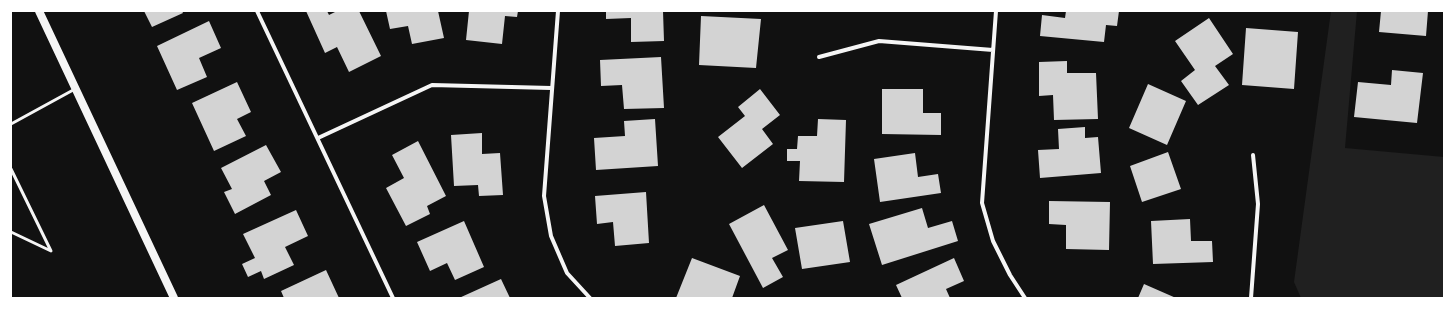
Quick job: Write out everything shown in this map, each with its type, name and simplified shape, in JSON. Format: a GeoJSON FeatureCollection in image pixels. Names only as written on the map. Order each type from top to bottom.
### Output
{"type":"FeatureCollection","features":[{"type":"Feature","properties":{"kind":"main road"},"geometry":{"type":"LineString","coordinates":[[38,11],[174,298]]}},
{"type":"Feature","properties":{"kind":"street"},"geometry":{"type":"LineString","coordinates":[[257,11],[393,298]]}},
{"type":"Feature","properties":{"kind":"street"},"geometry":{"type":"LineString","coordinates":[[558,11],[544,196],[551,236],[568,273],[590,298]]}},
{"type":"Feature","properties":{"kind":"street"},"geometry":{"type":"LineString","coordinates":[[996,11],[982,203],[993,241],[1010,275],[1026,298]]}},
{"type":"Feature","properties":{"kind":"street"},"geometry":{"type":"LineString","coordinates":[[818,57],[880,41],[993,50]]}},
{"type":"Feature","properties":{"kind":"street"},"geometry":{"type":"LineString","coordinates":[[318,138],[432,85],[551,88]]}},
{"type":"Feature","properties":{"kind":"street"},"geometry":{"type":"LineString","coordinates":[[1251,298],[1258,204],[1252,155]]}},
{"type":"Feature","properties":{"kind":"lane"},"geometry":{"type":"LineString","coordinates":[[11,124],[75,89]]}},
{"type":"Feature","properties":{"kind":"lane"},"geometry":{"type":"LineString","coordinates":[[11,170],[51,251],[11,232]]}},
{"type":"Feature","properties":{"kind":"shaded area"},"geometry":{"type":"Polygon","coordinates":[[[1331,11],[1357,11],[1345,148],[1444,157],[1444,298],[1301,298],[1294,282],[1331,11]]]}},
{"type":"Feature","properties":{"kind":"building"},"geometry":{"type":"Polygon","coordinates":[[[144,11],[182,11],[183,13],[152,27],[144,11]]]}},
{"type":"Feature","properties":{"kind":"building"},"geometry":{"type":"Polygon","coordinates":[[[306,11],[327,11],[329,15],[337,11],[359,11],[381,56],[349,72],[337,47],[325,53],[306,11]]]}},
{"type":"Feature","properties":{"kind":"building"},"geometry":{"type":"Polygon","coordinates":[[[386,11],[438,11],[444,38],[412,44],[408,26],[390,29],[386,11]]]}},
{"type":"Feature","properties":{"kind":"building"},"geometry":{"type":"Polygon","coordinates":[[[469,11],[518,11],[517,17],[505,16],[502,44],[466,40],[469,11]]]}},
{"type":"Feature","properties":{"kind":"building"},"geometry":{"type":"Polygon","coordinates":[[[606,11],[663,11],[664,41],[631,42],[631,18],[606,19],[606,11]]]}},
{"type":"Feature","properties":{"kind":"building"},"geometry":{"type":"Polygon","coordinates":[[[1066,11],[1119,11],[1117,26],[1106,25],[1104,42],[1040,36],[1042,15],[1065,18],[1066,11]]]}},
{"type":"Feature","properties":{"kind":"building"},"geometry":{"type":"Polygon","coordinates":[[[1381,11],[1428,11],[1426,36],[1379,32],[1381,11]]]}},
{"type":"Feature","properties":{"kind":"building"},"geometry":{"type":"Polygon","coordinates":[[[701,16],[761,19],[756,68],[699,65],[701,16]]]}},
{"type":"Feature","properties":{"kind":"building"},"geometry":{"type":"Polygon","coordinates":[[[1209,18],[1233,54],[1215,66],[1229,85],[1198,105],[1181,81],[1195,70],[1175,41],[1209,18]]]}},
{"type":"Feature","properties":{"kind":"building"},"geometry":{"type":"Polygon","coordinates":[[[209,21],[221,48],[199,58],[207,77],[177,90],[157,46],[209,21]]]}},
{"type":"Feature","properties":{"kind":"building"},"geometry":{"type":"Polygon","coordinates":[[[1246,28],[1298,32],[1294,89],[1242,85],[1246,28]]]}},
{"type":"Feature","properties":{"kind":"building"},"geometry":{"type":"Polygon","coordinates":[[[661,57],[664,108],[624,109],[622,85],[601,86],[600,60],[661,57]]]}},
{"type":"Feature","properties":{"kind":"building"},"geometry":{"type":"Polygon","coordinates":[[[1067,61],[1067,73],[1096,73],[1098,119],[1054,120],[1053,95],[1039,96],[1039,62],[1067,61]]]}},
{"type":"Feature","properties":{"kind":"building"},"geometry":{"type":"Polygon","coordinates":[[[1392,70],[1423,73],[1417,123],[1354,117],[1358,82],[1391,85],[1392,70]]]}},
{"type":"Feature","properties":{"kind":"building"},"geometry":{"type":"Polygon","coordinates":[[[237,82],[251,112],[237,119],[246,136],[214,151],[192,103],[237,82]]]}},
{"type":"Feature","properties":{"kind":"building"},"geometry":{"type":"Polygon","coordinates":[[[1148,84],[1186,101],[1167,145],[1129,128],[1148,84]]]}},
{"type":"Feature","properties":{"kind":"building"},"geometry":{"type":"Polygon","coordinates":[[[760,89],[780,115],[762,129],[773,144],[742,168],[718,137],[745,116],[738,107],[760,89]]]}},
{"type":"Feature","properties":{"kind":"building"},"geometry":{"type":"Polygon","coordinates":[[[882,89],[923,89],[923,113],[941,113],[941,135],[882,134],[882,89]]]}},
{"type":"Feature","properties":{"kind":"building"},"geometry":{"type":"Polygon","coordinates":[[[655,119],[658,166],[596,170],[594,138],[625,136],[624,121],[655,119]]]}},
{"type":"Feature","properties":{"kind":"building"},"geometry":{"type":"Polygon","coordinates":[[[818,119],[846,120],[844,182],[799,181],[800,161],[787,161],[787,149],[797,149],[798,136],[817,136],[818,119]]]}},
{"type":"Feature","properties":{"kind":"building"},"geometry":{"type":"Polygon","coordinates":[[[1085,127],[1085,138],[1098,137],[1101,173],[1040,178],[1038,150],[1059,149],[1058,129],[1085,127]]]}},
{"type":"Feature","properties":{"kind":"building"},"geometry":{"type":"Polygon","coordinates":[[[482,133],[482,154],[500,153],[503,195],[479,196],[478,185],[454,186],[451,135],[482,133]]]}},
{"type":"Feature","properties":{"kind":"building"},"geometry":{"type":"Polygon","coordinates":[[[418,141],[446,196],[427,206],[430,214],[406,226],[386,188],[404,178],[392,155],[418,141]]]}},
{"type":"Feature","properties":{"kind":"building"},"geometry":{"type":"Polygon","coordinates":[[[266,145],[281,172],[264,181],[271,195],[235,214],[224,192],[232,189],[221,168],[266,145]]]}},
{"type":"Feature","properties":{"kind":"building"},"geometry":{"type":"Polygon","coordinates":[[[1168,152],[1181,189],[1142,202],[1130,166],[1168,152]]]}},
{"type":"Feature","properties":{"kind":"building"},"geometry":{"type":"Polygon","coordinates":[[[915,153],[918,177],[938,174],[941,193],[880,202],[874,159],[915,153]]]}},
{"type":"Feature","properties":{"kind":"building"},"geometry":{"type":"Polygon","coordinates":[[[646,192],[649,243],[615,246],[613,222],[597,224],[595,196],[646,192]]]}},
{"type":"Feature","properties":{"kind":"building"},"geometry":{"type":"Polygon","coordinates":[[[1049,201],[1110,202],[1109,250],[1066,249],[1066,225],[1049,224],[1049,201]]]}},
{"type":"Feature","properties":{"kind":"building"},"geometry":{"type":"Polygon","coordinates":[[[764,205],[788,250],[772,258],[783,277],[763,288],[729,224],[764,205]]]}},
{"type":"Feature","properties":{"kind":"building"},"geometry":{"type":"Polygon","coordinates":[[[922,208],[928,228],[952,221],[958,241],[882,265],[869,224],[922,208]]]}},
{"type":"Feature","properties":{"kind":"building"},"geometry":{"type":"Polygon","coordinates":[[[296,210],[308,236],[285,247],[294,265],[264,279],[261,271],[248,277],[242,264],[255,258],[243,234],[296,210]]]}},
{"type":"Feature","properties":{"kind":"building"},"geometry":{"type":"Polygon","coordinates":[[[1190,219],[1191,241],[1212,241],[1213,262],[1153,264],[1151,221],[1190,219]]]}},
{"type":"Feature","properties":{"kind":"building"},"geometry":{"type":"Polygon","coordinates":[[[464,221],[484,267],[455,280],[447,263],[430,271],[417,242],[464,221]]]}},
{"type":"Feature","properties":{"kind":"building"},"geometry":{"type":"Polygon","coordinates":[[[843,221],[850,262],[802,269],[795,228],[843,221]]]}},
{"type":"Feature","properties":{"kind":"building"},"geometry":{"type":"Polygon","coordinates":[[[692,258],[740,276],[732,298],[676,298],[692,258]]]}},
{"type":"Feature","properties":{"kind":"building"},"geometry":{"type":"Polygon","coordinates":[[[954,258],[964,281],[946,289],[950,298],[902,298],[896,285],[954,258]]]}},
{"type":"Feature","properties":{"kind":"building"},"geometry":{"type":"Polygon","coordinates":[[[326,270],[339,298],[284,298],[281,291],[326,270]]]}},
{"type":"Feature","properties":{"kind":"building"},"geometry":{"type":"Polygon","coordinates":[[[501,279],[510,298],[459,298],[501,279]]]}},
{"type":"Feature","properties":{"kind":"building"},"geometry":{"type":"Polygon","coordinates":[[[1144,284],[1176,298],[1138,298],[1144,284]]]}}]}
